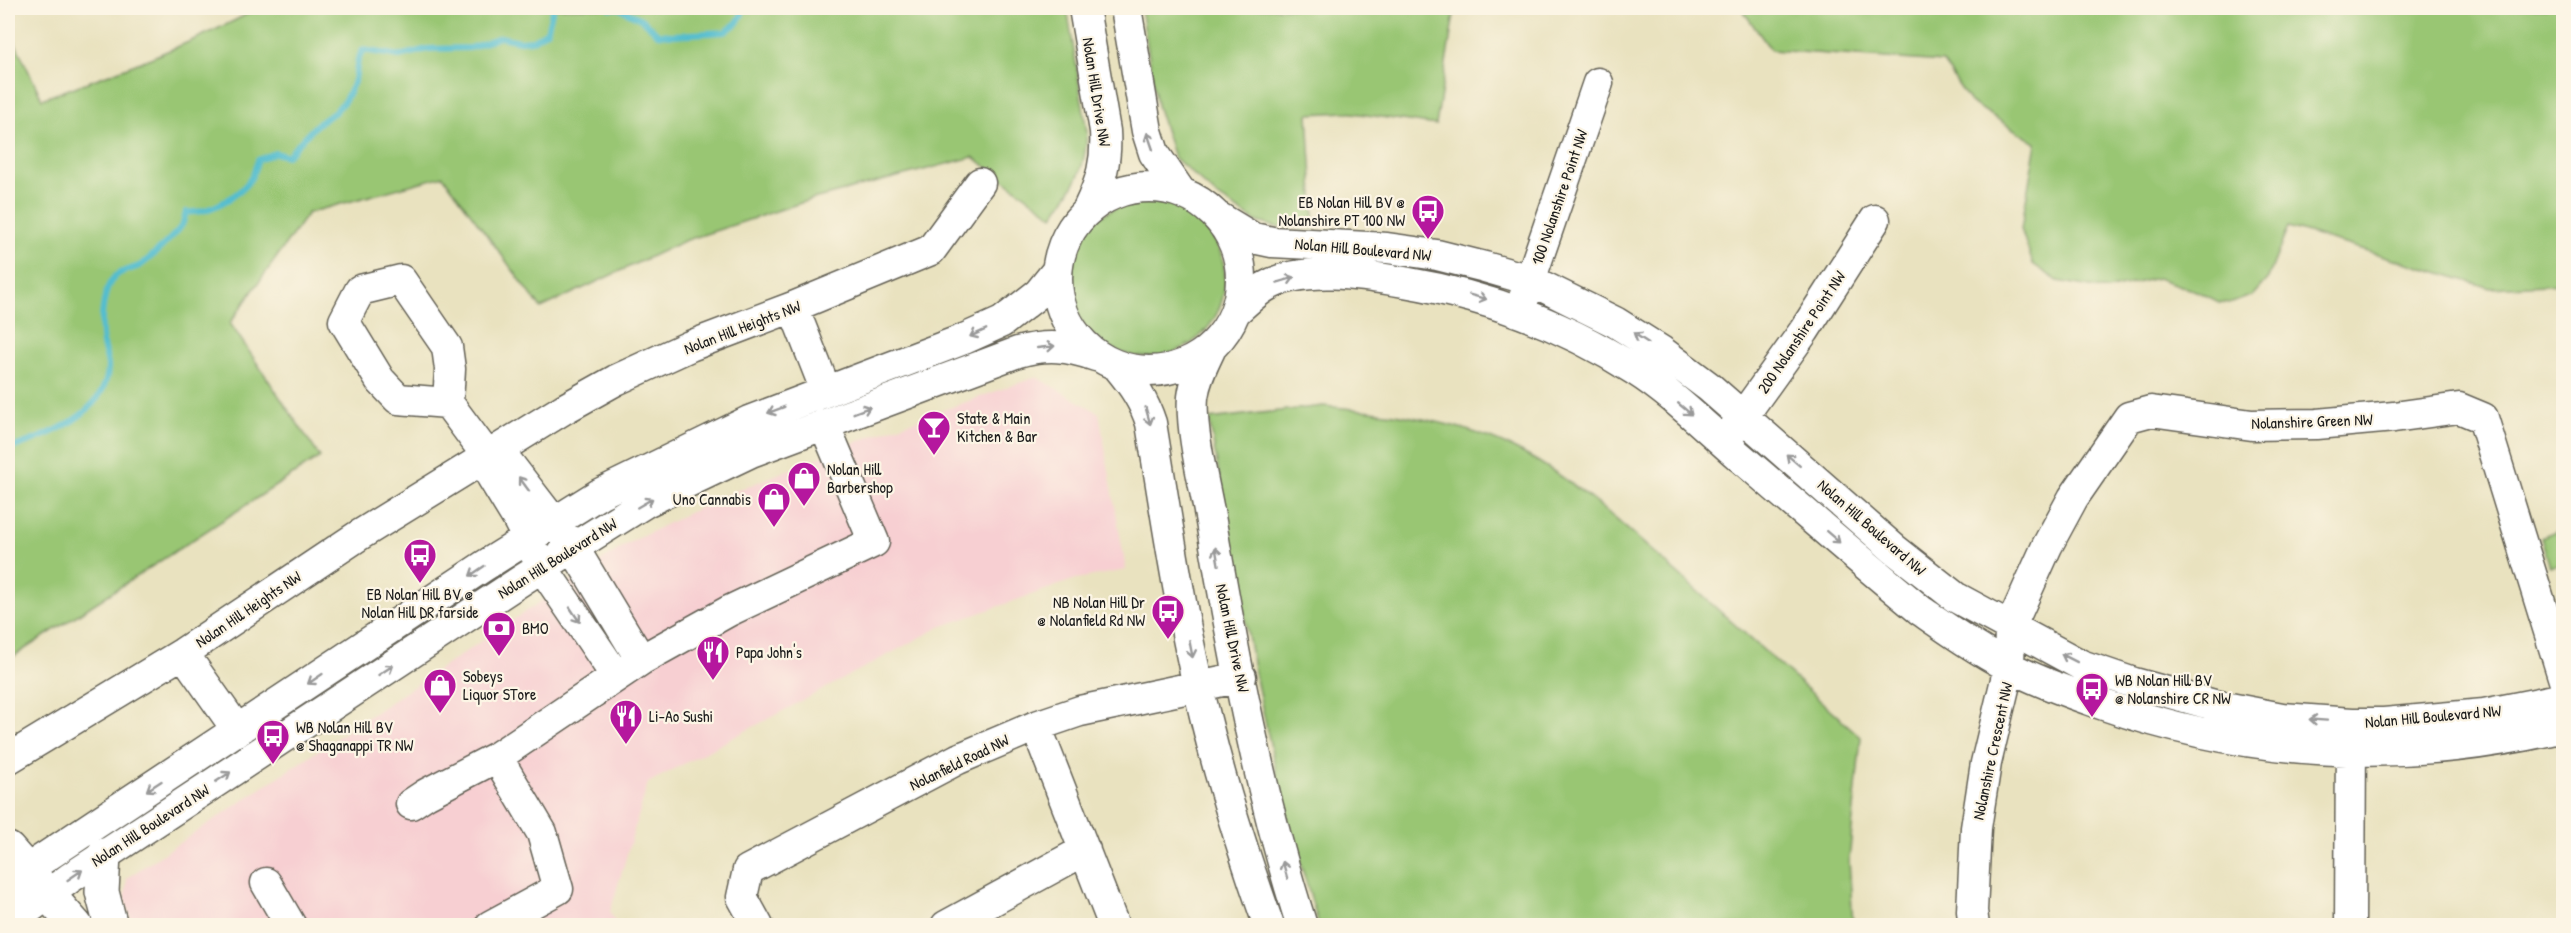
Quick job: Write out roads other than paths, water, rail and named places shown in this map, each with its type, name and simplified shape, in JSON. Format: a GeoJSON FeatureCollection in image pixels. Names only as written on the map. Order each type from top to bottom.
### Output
{"type":"FeatureCollection","features":[{"type":"Feature","properties":{"kind":"main road"},"geometry":{"type":"LineString","coordinates":[[104,855],[102,892],[111,926]]}},
{"type":"Feature","properties":{"kind":"main road"},"geometry":{"type":"LineString","coordinates":[[13,867],[46,895],[76,926]]}},
{"type":"Feature","properties":{"kind":"main road"},"geometry":{"type":"LineString","coordinates":[[8,897],[46,895]]}},
{"type":"Feature","properties":{"kind":"street","name":"Nolan Hill Drive NW"},"geometry":{"type":"LineString","coordinates":[[1084,8],[1105,131],[1106,151],[1100,185],[1088,208]]}},
{"type":"Feature","properties":{"kind":"street"},"geometry":{"type":"LineString","coordinates":[[1126,8],[1147,131],[1154,153],[1180,191]]}},
{"type":"Feature","properties":{"kind":"street","name":"100 Nolanshire Point NW"},"geometry":{"type":"LineString","coordinates":[[1520,312],[1598,83]]}},
{"type":"Feature","properties":{"kind":"street","name":"Nolan Hill Heights NW"},"geometry":{"type":"LineString","coordinates":[[8,759],[183,653],[358,536],[488,458],[564,409],[616,380],[690,346],[793,307],[931,250],[980,183]]}},
{"type":"Feature","properties":{"kind":"street"},"geometry":{"type":"LineString","coordinates":[[1107,361],[1142,372],[1166,370],[1189,363],[1210,350],[1226,332],[1237,310],[1242,286],[1240,262],[1233,239],[1220,219],[1202,202],[1180,191],[1156,186],[1132,188],[1109,195],[1088,208],[1072,227],[1061,248],[1056,272],[1058,296],[1065,319],[1078,340],[1107,361],[1135,387],[1145,404],[1151,423],[1174,566],[1198,685],[1223,787],[1261,923],[1300,917]]}},
{"type":"Feature","properties":{"kind":"street","name":"Nolan Hill Boulevard NW"},"geometry":{"type":"LineString","coordinates":[[1220,219],[1253,238],[1272,242],[1387,248],[1437,255],[1530,280],[1624,327],[1710,387],[1894,549],[1955,597],[2010,648],[2066,692],[2199,734],[2284,748],[2351,737],[2385,723],[2484,714],[2564,698]]}},
{"type":"Feature","properties":{"kind":"street","name":"200 Nolanshire Point NW"},"geometry":{"type":"LineString","coordinates":[[1724,442],[1804,331],[1875,220]]}},
{"type":"Feature","properties":{"kind":"street","name":"Nolan Hill Boulevard NW"},"geometry":{"type":"LineString","coordinates":[[13,867],[238,731],[552,523],[602,493],[749,420],[964,339],[1002,322],[1039,293],[1056,272]]}},
{"type":"Feature","properties":{"kind":"street","name":"Nolan Hill Boulevard NW"},"geometry":{"type":"LineString","coordinates":[[1237,310],[1265,287],[1301,276],[1337,274],[1383,278],[1451,290],[1495,302],[1595,346],[1637,371],[1724,442],[1920,610],[1964,640],[2081,665],[2134,683],[2214,705],[2282,718],[2351,737],[2439,748],[2515,739],[2564,727]]}},
{"type":"Feature","properties":{"kind":"street"},"geometry":{"type":"LineString","coordinates":[[793,307],[826,391]]}},
{"type":"Feature","properties":{"kind":"street","name":"Nolan Hill Boulevard NW"},"geometry":{"type":"LineString","coordinates":[[8,924],[104,855],[542,567],[684,482],[751,452],[1028,349],[1051,345],[1071,347],[1107,361]]}},
{"type":"Feature","properties":{"kind":"street","name":"Nolan Hill Drive NW"},"geometry":{"type":"LineString","coordinates":[[1210,350],[1196,382],[1193,416],[1221,582],[1241,676],[1285,871],[1300,917]]}},
{"type":"Feature","properties":{"kind":"street"},"geometry":{"type":"LineString","coordinates":[[448,403],[488,458],[492,477],[517,518],[542,567],[616,676]]}},
{"type":"Feature","properties":{"kind":"street","name":"Nolanshire Green NW"},"geometry":{"type":"LineString","coordinates":[[2010,648],[2047,546],[2073,498],[2129,417],[2151,411],[2252,425],[2306,424],[2394,417],[2459,408],[2483,418],[2564,680]]}},
{"type":"Feature","properties":{"kind":"street"},"geometry":{"type":"LineString","coordinates":[[411,804],[497,757],[545,727],[641,660],[729,611],[874,542],[824,424]]}},
{"type":"Feature","properties":{"kind":"street"},"geometry":{"type":"LineString","coordinates":[[488,458],[509,464],[573,548],[641,660]]}},
{"type":"Feature","properties":{"kind":"street","name":"Nolanshire Crescent NW"},"geometry":{"type":"LineString","coordinates":[[1974,926],[1972,911],[1976,828],[1986,763],[2010,648]]}},
{"type":"Feature","properties":{"kind":"street"},"geometry":{"type":"LineString","coordinates":[[183,653],[238,731]]}},
{"type":"Feature","properties":{"kind":"street","name":"Nolanfield Road NW"},"geometry":{"type":"LineString","coordinates":[[758,926],[742,897],[748,870],[958,759],[1036,726],[1080,711],[1241,676]]}},
{"type":"Feature","properties":{"kind":"street"},"geometry":{"type":"LineString","coordinates":[[1036,726],[1114,926]]}},
{"type":"Feature","properties":{"kind":"street"},"geometry":{"type":"LineString","coordinates":[[2350,926],[2351,737]]}},
{"type":"Feature","properties":{"kind":"street"},"geometry":{"type":"LineString","coordinates":[[490,926],[558,888],[542,833],[497,757]]}},
{"type":"Feature","properties":{"kind":"street"},"geometry":{"type":"LineString","coordinates":[[946,926],[1085,850]]}},
{"type":"Feature","properties":{"kind":"street"},"geometry":{"type":"LineString","coordinates":[[266,883],[291,926]]}},
{"type":"Feature","properties":{"kind":"waterway"},"geometry":{"type":"LineString","coordinates":[[8,449],[39,438],[72,422],[97,398],[105,384],[108,367],[102,337],[102,320],[108,287],[114,277],[143,264],[155,254],[179,229],[186,212],[213,207],[239,191],[251,178],[258,160],[275,153],[287,156],[316,125],[335,112],[345,100],[355,80],[358,59],[363,50],[399,56],[428,49],[470,48],[500,37],[520,41],[533,40],[547,31],[553,8]]}},
{"type":"Feature","properties":{"kind":"waterway"},"geometry":{"type":"LineString","coordinates":[[610,8],[619,8],[643,20],[658,34],[673,35],[725,32],[737,23],[742,14],[742,8]]}},
{"type":"Feature","properties":{"kind":"place","name":"EB Nolan Hill BV @ Nolanshire PT 100 NW"},"geometry":{"type":"Point","coordinates":[1428,240]}},
{"type":"Feature","properties":{"kind":"place","name":"State & Main Kitchen & Bar"},"geometry":{"type":"Point","coordinates":[934,456]}},
{"type":"Feature","properties":{"kind":"place","name":"Nolan Hill Barbershop"},"geometry":{"type":"Point","coordinates":[804,507]}},
{"type":"Feature","properties":{"kind":"place","name":"Uno Cannabis"},"geometry":{"type":"Point","coordinates":[774,528]}},
{"type":"Feature","properties":{"kind":"place","name":"EB Nolan Hill BV @ Nolan Hill DR farside"},"geometry":{"type":"Point","coordinates":[420,584]}},
{"type":"Feature","properties":{"kind":"place","name":"NB Nolan Hill Dr @ Nolanfield Rd NW"},"geometry":{"type":"Point","coordinates":[1168,640]}},
{"type":"Feature","properties":{"kind":"place","name":"BMO"},"geometry":{"type":"Point","coordinates":[499,657]}},
{"type":"Feature","properties":{"kind":"place","name":"Papa John's"},"geometry":{"type":"Point","coordinates":[713,681]}},
{"type":"Feature","properties":{"kind":"place","name":"Sobeys Liquor STore"},"geometry":{"type":"Point","coordinates":[440,714]}},
{"type":"Feature","properties":{"kind":"place","name":"WB Nolan Hill BV @ Nolanshire CR NW"},"geometry":{"type":"Point","coordinates":[2092,718]}},
{"type":"Feature","properties":{"kind":"place","name":"Li-Ao Sushi"},"geometry":{"type":"Point","coordinates":[626,745]}},
{"type":"Feature","properties":{"kind":"place","name":"WB Nolan Hill BV @ Shaganappi TR NW"},"geometry":{"type":"Point","coordinates":[273,765]}}]}
